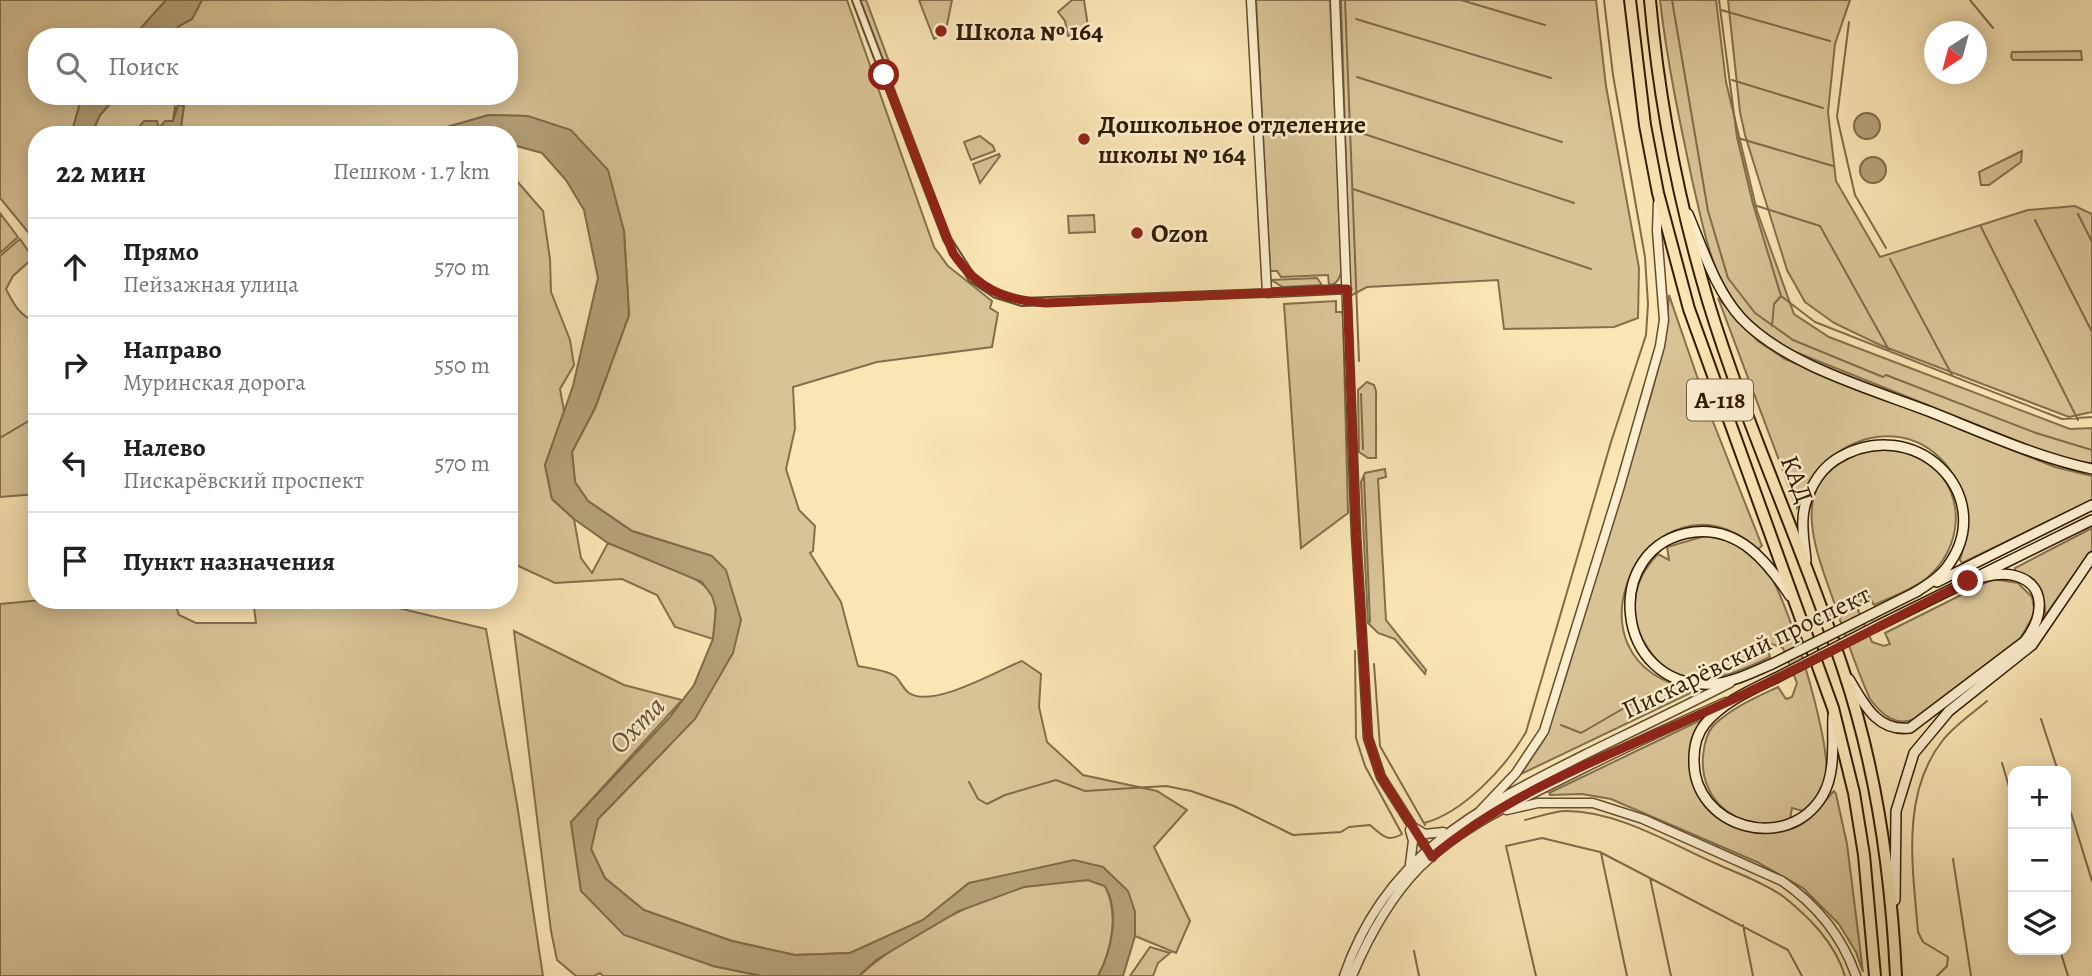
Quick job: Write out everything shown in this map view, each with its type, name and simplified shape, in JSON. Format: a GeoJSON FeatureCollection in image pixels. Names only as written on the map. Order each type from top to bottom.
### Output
{"type":"FeatureCollection","features":[{"type":"Feature","properties":{"kind":"highway","name":"КАД"},"geometry":{"type":"LineString","coordinates":[[1630,0],[1637,76],[1658,194],[1689,310],[1833,708],[1862,842],[1875,976]]}},
{"type":"Feature","properties":{"kind":"highway","name":"КАД"},"geometry":{"type":"LineString","coordinates":[[1650,0],[1656,72],[1680,194],[1713,316],[1744,407],[1844,671],[1867,754],[1880,819],[1895,971]]}},
{"type":"Feature","properties":{"kind":"main road"},"geometry":{"type":"LineString","coordinates":[[1680,194],[1722,290],[1741,317],[1761,337],[1790,354],[1869,388],[2056,461],[2092,469]]}},
{"type":"Feature","properties":{"kind":"main road"},"geometry":{"type":"LineString","coordinates":[[1806,567],[1803,518],[1806,500],[1822,471],[1851,451],[1867,446],[1910,447],[1925,454],[1945,472],[1959,496],[1963,517],[1957,551],[1947,568],[1914,593]]}},
{"type":"Feature","properties":{"kind":"main road","name":"Пискарёвский проспект"},"geometry":{"type":"LineString","coordinates":[[1742,677],[2092,505]]}},
{"type":"Feature","properties":{"kind":"main road","name":"Пискарёвский проспект"},"geometry":{"type":"LineString","coordinates":[[1735,698],[2092,520]]}},
{"type":"Feature","properties":{"kind":"main road"},"geometry":{"type":"LineString","coordinates":[[1742,677],[1713,684],[1692,682],[1673,676],[1649,660],[1636,639],[1628,611],[1633,585],[1646,559],[1658,546],[1677,536],[1702,531],[1730,536],[1764,561],[1794,603]]}},
{"type":"Feature","properties":{"kind":"main road"},"geometry":{"type":"LineString","coordinates":[[1895,971],[1894,831],[1900,791],[1914,754],[1949,711],[2032,645],[2092,557]]}},
{"type":"Feature","properties":{"kind":"main road"},"geometry":{"type":"LineString","coordinates":[[1844,671],[1868,709],[1886,726],[1910,728],[1930,715],[2025,641],[2039,620],[2039,594],[2022,579],[1998,574],[1968,581]]}},
{"type":"Feature","properties":{"kind":"main road"},"geometry":{"type":"LineString","coordinates":[[1735,698],[1700,731],[1693,771],[1697,787],[1705,801],[1718,814],[1751,828],[1770,828],[1798,819],[1822,796],[1832,771],[1833,708]]}},
{"type":"Feature","properties":{"kind":"street"},"geometry":{"type":"LineString","coordinates":[[856,0],[947,239],[961,265],[984,288],[1007,299],[1046,303],[1347,289]]}},
{"type":"Feature","properties":{"kind":"street"},"geometry":{"type":"LineString","coordinates":[[1251,0],[1267,293]]}},
{"type":"Feature","properties":{"kind":"street"},"geometry":{"type":"LineString","coordinates":[[1335,0],[1356,535],[1368,738],[1381,777],[1432,857]]}},
{"type":"Feature","properties":{"kind":"street"},"geometry":{"type":"LineString","coordinates":[[1480,811],[1516,773],[1544,731],[1620,486],[1660,346],[1664,320],[1657,231],[1658,194]]}},
{"type":"Feature","properties":{"kind":"street","name":"Пискарёвский проспект"},"geometry":{"type":"LineString","coordinates":[[1344,976],[1373,913],[1410,864],[1450,830],[1516,789],[1742,677]]}},
{"type":"Feature","properties":{"kind":"street","name":"Пискарёвский проспект"},"geometry":{"type":"LineString","coordinates":[[1352,976],[1383,915],[1408,881],[1432,857],[1497,811],[1648,735],[1735,698]]}},
{"type":"Feature","properties":{"kind":"street"},"geometry":{"type":"LineString","coordinates":[[1497,811],[1538,803],[1593,803],[1643,819],[1759,871],[1800,893],[1822,915],[1847,951],[1856,976]]}},
{"type":"Feature","properties":{"kind":"street"},"geometry":{"type":"LineString","coordinates":[[1408,822],[1425,834],[1450,830]]}},
{"type":"Feature","properties":{"kind":"street"},"geometry":{"type":"LineString","coordinates":[[1408,822],[1413,841],[1410,864]]}},
{"type":"Feature","properties":{"kind":"shaded area"},"geometry":{"type":"Polygon","coordinates":[[[0,0],[166,0],[141,28],[28,28],[28,105],[79,105],[74,126],[28,126],[28,232],[0,198],[0,0]]]}},
{"type":"Feature","properties":{"kind":"shaded area"},"geometry":{"type":"Polygon","coordinates":[[[166,0],[202,0],[192,19],[177,28],[141,28],[166,0]]]}},
{"type":"Feature","properties":{"kind":"shaded area"},"geometry":{"type":"Polygon","coordinates":[[[202,0],[847,0],[934,247],[948,266],[992,301],[990,308],[998,313],[992,347],[877,362],[793,387],[795,429],[786,469],[799,510],[815,526],[813,551],[810,553],[841,602],[858,666],[891,674],[909,693],[920,697],[966,686],[1022,661],[1041,674],[1039,707],[1047,742],[1083,775],[1157,791],[1187,810],[1154,847],[1190,921],[1176,953],[1135,936],[1135,912],[1103,867],[969,883],[923,920],[850,953],[795,955],[732,941],[643,910],[605,878],[591,849],[598,819],[666,749],[733,653],[712,556],[632,531],[588,501],[575,482],[572,452],[595,408],[629,315],[624,231],[528,116],[489,115],[450,126],[181,126],[182,116],[175,107],[173,121],[164,126],[95,126],[109,105],[518,105],[518,28],[177,28],[192,19],[202,0]]]}},
{"type":"Feature","properties":{"kind":"shaded area"},"geometry":{"type":"Polygon","coordinates":[[[860,0],[866,0],[891,67],[886,69],[860,0]]]}},
{"type":"Feature","properties":{"kind":"shaded area"},"geometry":{"type":"Polygon","coordinates":[[[919,0],[952,0],[947,25],[941,27],[943,35],[934,39],[919,0]]]}},
{"type":"Feature","properties":{"kind":"shaded area"},"geometry":{"type":"Polygon","coordinates":[[[1072,0],[1084,0],[1089,33],[1068,36],[1065,21],[1058,12],[1072,0]]]}},
{"type":"Feature","properties":{"kind":"shaded area"},"geometry":{"type":"Polygon","coordinates":[[[1256,0],[1330,0],[1342,269],[1338,280],[1329,285],[1328,275],[1281,277],[1277,271],[1270,271],[1256,0]]]}},
{"type":"Feature","properties":{"kind":"shaded area"},"geometry":{"type":"Polygon","coordinates":[[[1341,0],[1596,0],[1606,86],[1639,268],[1638,318],[1614,327],[1504,329],[1498,280],[1367,287],[1350,296],[1341,0]]]}},
{"type":"Feature","properties":{"kind":"shaded area"},"geometry":{"type":"Polygon","coordinates":[[[1660,0],[1716,0],[1726,82],[1757,211],[1794,314],[1829,337],[2070,429],[2092,428],[2092,464],[2060,458],[1793,351],[1766,334],[1743,313],[1723,284],[1707,242],[1679,115],[1660,0]]]}},
{"type":"Feature","properties":{"kind":"shaded area"},"geometry":{"type":"Polygon","coordinates":[[[1728,0],[1850,0],[1835,44],[1828,112],[1836,181],[1880,257],[2028,210],[2075,206],[2092,214],[2092,412],[2069,417],[1880,345],[1834,323],[1805,302],[1787,270],[1745,135],[1728,0]]]}},
{"type":"Feature","properties":{"kind":"shaded area"},"geometry":{"type":"Polygon","coordinates":[[[2081,51],[2082,60],[2013,60],[2011,57],[2012,52],[2081,51]]]}},
{"type":"Feature","properties":{"kind":"shaded area"},"geometry":{"type":"Polygon","coordinates":[[[79,105],[109,105],[95,126],[74,126],[79,105]]]}},
{"type":"Feature","properties":{"kind":"shaded area"},"geometry":{"type":"Polygon","coordinates":[[[178,105],[184,106],[181,126],[161,126],[165,121],[173,121],[178,105]]]}},
{"type":"Feature","properties":{"kind":"shaded area"},"geometry":{"type":"Polygon","coordinates":[[[1867,113],[1876,117],[1880,126],[1876,135],[1867,139],[1858,135],[1854,126],[1858,117],[1867,113]]]}},
{"type":"Feature","properties":{"kind":"shaded area"},"geometry":{"type":"Polygon","coordinates":[[[489,115],[528,116],[571,130],[608,170],[624,231],[629,315],[595,408],[572,452],[575,482],[588,501],[632,531],[712,556],[726,570],[741,620],[733,653],[695,719],[598,819],[591,849],[605,878],[644,910],[732,941],[795,955],[850,953],[923,920],[969,883],[1074,860],[1103,867],[1128,891],[1135,912],[1135,936],[1123,976],[1098,976],[1110,943],[1112,907],[1105,886],[1088,880],[1024,887],[959,911],[876,960],[859,976],[762,976],[713,966],[624,935],[581,891],[571,822],[669,718],[694,685],[713,639],[716,609],[712,596],[702,582],[608,543],[574,519],[552,499],[545,465],[573,386],[598,278],[584,210],[566,180],[542,153],[518,146],[518,126],[450,126],[489,115]]]}},
{"type":"Feature","properties":{"kind":"shaded area"},"geometry":{"type":"Polygon","coordinates":[[[144,121],[157,121],[158,126],[140,126],[144,121]]]}},
{"type":"Feature","properties":{"kind":"shaded area"},"geometry":{"type":"Polygon","coordinates":[[[980,136],[993,146],[995,151],[971,160],[964,142],[980,136]]]}},
{"type":"Feature","properties":{"kind":"shaded area"},"geometry":{"type":"Polygon","coordinates":[[[2022,151],[2021,162],[1989,185],[1981,185],[1979,172],[2022,151]]]}},
{"type":"Feature","properties":{"kind":"shaded area"},"geometry":{"type":"Polygon","coordinates":[[[999,154],[1000,156],[980,183],[973,164],[999,154]]]}},
{"type":"Feature","properties":{"kind":"shaded area"},"geometry":{"type":"Polygon","coordinates":[[[1873,157],[1882,161],[1886,170],[1882,179],[1873,183],[1864,179],[1860,170],[1864,161],[1873,157]]]}},
{"type":"Feature","properties":{"kind":"shaded area"},"geometry":{"type":"Polygon","coordinates":[[[518,182],[543,211],[550,259],[551,292],[570,340],[574,365],[560,389],[564,411],[545,465],[552,499],[574,519],[581,558],[592,573],[608,543],[682,572],[706,588],[713,596],[715,606],[713,639],[675,627],[657,595],[622,579],[555,583],[518,566],[518,182]]]}},
{"type":"Feature","properties":{"kind":"shaded area"},"geometry":{"type":"Polygon","coordinates":[[[0,213],[18,237],[0,253],[0,213]]]}},
{"type":"Feature","properties":{"kind":"shaded area"},"geometry":{"type":"Polygon","coordinates":[[[1094,215],[1095,232],[1069,233],[1068,216],[1094,215]]]}},
{"type":"Feature","properties":{"kind":"shaded area"},"geometry":{"type":"Polygon","coordinates":[[[20,239],[28,251],[28,262],[13,276],[6,289],[14,304],[28,318],[28,495],[0,497],[0,256],[20,239]]]}},
{"type":"Feature","properties":{"kind":"shaded area"},"geometry":{"type":"Polygon","coordinates":[[[1317,278],[1322,285],[1283,287],[1271,280],[1317,278]]]}},
{"type":"Feature","properties":{"kind":"shaded area"},"geometry":{"type":"Polygon","coordinates":[[[1669,295],[1710,414],[1762,546],[1758,549],[1719,527],[1683,528],[1652,545],[1631,574],[1622,609],[1628,644],[1652,673],[1697,690],[1521,774],[1545,738],[1558,701],[1651,395],[1665,342],[1669,295]]]}},
{"type":"Feature","properties":{"kind":"shaded area"},"geometry":{"type":"Polygon","coordinates":[[[1718,298],[1758,341],[1785,359],[2055,467],[2092,476],[2092,500],[1962,563],[1960,560],[1966,527],[1962,497],[1951,472],[1934,452],[1911,440],[1886,436],[1858,442],[1829,459],[1814,475],[1797,508],[1718,298]]]}},
{"type":"Feature","properties":{"kind":"shaded area"},"geometry":{"type":"Polygon","coordinates":[[[1336,301],[1336,312],[1342,312],[1343,316],[1348,513],[1301,548],[1284,304],[1336,301]]]}},
{"type":"Feature","properties":{"kind":"shaded area"},"geometry":{"type":"Polygon","coordinates":[[[1367,382],[1374,385],[1376,391],[1376,458],[1368,458],[1359,452],[1358,390],[1367,382]]]}},
{"type":"Feature","properties":{"kind":"shaded area"},"geometry":{"type":"Polygon","coordinates":[[[1884,447],[1919,458],[1942,476],[1955,505],[1956,521],[1948,552],[1927,578],[1874,605],[1865,590],[1858,610],[1872,642],[1884,646],[1890,644],[1885,633],[1993,579],[2018,583],[2032,597],[2035,613],[2020,639],[1917,718],[1902,722],[1885,715],[1870,699],[1825,576],[1812,527],[1812,506],[1818,487],[1831,470],[1852,457],[1884,447]]]}},
{"type":"Feature","properties":{"kind":"shaded area"},"geometry":{"type":"Polygon","coordinates":[[[1385,469],[1386,477],[1378,479],[1386,620],[1426,670],[1425,674],[1395,639],[1378,633],[1368,623],[1361,482],[1365,473],[1385,469]]]}},
{"type":"Feature","properties":{"kind":"shaded area"},"geometry":{"type":"Polygon","coordinates":[[[2092,528],[2092,550],[2045,616],[2044,601],[2038,588],[2029,578],[2015,572],[2015,568],[2092,528]]]}},
{"type":"Feature","properties":{"kind":"shaded area"},"geometry":{"type":"Polygon","coordinates":[[[1705,536],[1736,544],[1762,563],[1783,601],[1805,666],[1822,732],[1826,776],[1823,787],[1814,800],[1803,811],[1792,808],[1790,819],[1757,823],[1728,812],[1717,802],[1709,789],[1703,756],[1711,729],[1728,714],[1778,687],[1786,699],[1792,697],[1797,683],[1783,648],[1766,642],[1770,657],[1750,666],[1709,678],[1688,677],[1670,671],[1657,660],[1642,638],[1637,625],[1637,588],[1649,565],[1658,554],[1669,560],[1667,547],[1705,536]]]}},
{"type":"Feature","properties":{"kind":"shaded area"},"geometry":{"type":"Polygon","coordinates":[[[28,601],[28,609],[177,609],[179,615],[196,623],[256,623],[254,609],[403,609],[486,629],[517,804],[543,976],[0,976],[0,604],[28,601]]]}},
{"type":"Feature","properties":{"kind":"shaded area"},"geometry":{"type":"Polygon","coordinates":[[[514,631],[624,685],[682,700],[571,822],[581,891],[713,966],[762,976],[603,976],[600,973],[594,976],[576,976],[557,960],[551,931],[514,631]]]}},
{"type":"Feature","properties":{"kind":"shaded area"},"geometry":{"type":"Polygon","coordinates":[[[1703,719],[1703,733],[1693,762],[1692,776],[1705,806],[1731,825],[1762,833],[1794,828],[1811,817],[1834,791],[1836,794],[1847,844],[1863,972],[1856,952],[1839,924],[1803,888],[1757,862],[1611,799],[1582,794],[1549,793],[1703,719]]]}},
{"type":"Feature","properties":{"kind":"shaded area"},"geometry":{"type":"Polygon","coordinates":[[[1088,880],[1105,886],[1112,908],[1110,943],[1098,976],[859,976],[914,936],[983,901],[1032,885],[1088,880]]]}},
{"type":"Feature","properties":{"kind":"shaded area"},"geometry":{"type":"Polygon","coordinates":[[[1150,947],[1170,953],[1158,963],[1153,976],[1130,976],[1150,947]]]}},
{"type":"Feature","properties":{"kind":"waterway"},"geometry":{"type":"LineString","coordinates":[[1345,0],[1359,361]]}},
{"type":"Feature","properties":{"kind":"waterway"},"geometry":{"type":"LineString","coordinates":[[1461,0],[1545,25]]}},
{"type":"Feature","properties":{"kind":"waterway"},"geometry":{"type":"LineString","coordinates":[[1424,823],[1454,809],[1482,787],[1507,760],[1526,732],[1611,442],[1646,335],[1648,304],[1645,257],[1613,75],[1604,0]]}},
{"type":"Feature","properties":{"kind":"waterway"},"geometry":{"type":"LineString","coordinates":[[1672,0],[1708,211],[1728,278],[1755,313],[1793,340],[1883,377],[1886,375],[2036,433],[2092,450]]}},
{"type":"Feature","properties":{"kind":"waterway"},"geometry":{"type":"LineString","coordinates":[[1719,0],[1737,137],[1753,204],[1781,296],[1815,322],[2062,419],[2092,417]]}},
{"type":"Feature","properties":{"kind":"waterway"},"geometry":{"type":"LineString","coordinates":[[1970,0],[1993,28]]}},
{"type":"Feature","properties":{"kind":"waterway"},"geometry":{"type":"LineString","coordinates":[[1721,10],[1830,41]]}},
{"type":"Feature","properties":{"kind":"waterway"},"geometry":{"type":"LineString","coordinates":[[1356,19],[1551,78]]}},
{"type":"Feature","properties":{"kind":"waterway"},"geometry":{"type":"LineString","coordinates":[[1849,22],[1837,117],[1855,195],[1886,248]]}},
{"type":"Feature","properties":{"kind":"waterway"},"geometry":{"type":"LineString","coordinates":[[1357,77],[1562,142]]}},
{"type":"Feature","properties":{"kind":"waterway"},"geometry":{"type":"LineString","coordinates":[[1732,80],[1823,108]]}},
{"type":"Feature","properties":{"kind":"waterway"},"geometry":{"type":"LineString","coordinates":[[1361,133],[1574,203]]}},
{"type":"Feature","properties":{"kind":"waterway"},"geometry":{"type":"LineString","coordinates":[[1738,138],[1833,166]]}},
{"type":"Feature","properties":{"kind":"waterway"},"geometry":{"type":"LineString","coordinates":[[1353,189],[1591,269]]}},
{"type":"Feature","properties":{"kind":"waterway"},"geometry":{"type":"LineString","coordinates":[[1754,205],[1820,226],[1889,350]]}},
{"type":"Feature","properties":{"kind":"waterway"},"geometry":{"type":"LineString","coordinates":[[2078,214],[2092,242]]}},
{"type":"Feature","properties":{"kind":"waterway"},"geometry":{"type":"LineString","coordinates":[[2035,220],[2092,332]]}},
{"type":"Feature","properties":{"kind":"waterway"},"geometry":{"type":"LineString","coordinates":[[1981,227],[2078,420]]}},
{"type":"Feature","properties":{"kind":"waterway"},"geometry":{"type":"LineString","coordinates":[[1890,259],[1952,375]]}},
{"type":"Feature","properties":{"kind":"waterway"},"geometry":{"type":"LineString","coordinates":[[1772,326],[1774,304],[1781,296]]}},
{"type":"Feature","properties":{"kind":"waterway"},"geometry":{"type":"LineString","coordinates":[[1361,394],[1363,449]]}},
{"type":"Feature","properties":{"kind":"waterway"},"geometry":{"type":"LineString","coordinates":[[0,438],[28,421]]}},
{"type":"Feature","properties":{"kind":"waterway"},"geometry":{"type":"LineString","coordinates":[[1364,477],[1370,622]]}},
{"type":"Feature","properties":{"kind":"waterway"},"geometry":{"type":"LineString","coordinates":[[969,782],[978,799],[987,804],[1005,795],[1056,780],[1085,791],[1166,786],[1191,791],[1234,806],[1293,835],[1341,832],[1349,827],[1370,825],[1385,837],[1397,837],[1402,834],[1365,766],[1356,738],[1355,651]]}},
{"type":"Feature","properties":{"kind":"waterway"},"geometry":{"type":"LineString","coordinates":[[1374,664],[1380,746],[1425,825]]}},
{"type":"Feature","properties":{"kind":"waterway"},"geometry":{"type":"LineString","coordinates":[[1561,725],[1581,733],[1650,693]]}},
{"type":"Feature","properties":{"kind":"waterway"},"geometry":{"type":"LineString","coordinates":[[1937,976],[1947,966],[1948,957],[1923,942],[1918,932],[1912,858],[1915,808],[1929,761],[1943,740],[1987,701]]}},
{"type":"Feature","properties":{"kind":"waterway"},"geometry":{"type":"LineString","coordinates":[[2041,719],[2056,766]]}},
{"type":"Feature","properties":{"kind":"waterway"},"geometry":{"type":"LineString","coordinates":[[2002,763],[2008,783]]}},
{"type":"Feature","properties":{"kind":"waterway"},"geometry":{"type":"LineString","coordinates":[[1525,820],[1566,811],[1605,816],[1644,830],[1760,883],[1784,897],[1812,923],[1835,953],[1845,976]]}},
{"type":"Feature","properties":{"kind":"waterway"},"geometry":{"type":"LineString","coordinates":[[2071,813],[2092,881]]}},
{"type":"Feature","properties":{"kind":"waterway"},"geometry":{"type":"LineString","coordinates":[[1536,976],[1506,846],[1542,838],[1600,852],[1788,950],[1802,976]]}},
{"type":"Feature","properties":{"kind":"waterway"},"geometry":{"type":"LineString","coordinates":[[1601,853],[1627,976]]}},
{"type":"Feature","properties":{"kind":"waterway"},"geometry":{"type":"LineString","coordinates":[[1953,859],[1971,976]]}},
{"type":"Feature","properties":{"kind":"waterway"},"geometry":{"type":"LineString","coordinates":[[1650,878],[1671,976]]}},
{"type":"Feature","properties":{"kind":"waterway"},"geometry":{"type":"LineString","coordinates":[[1743,925],[1753,976]]}},
{"type":"Feature","properties":{"kind":"waterway"},"geometry":{"type":"LineString","coordinates":[[1414,951],[1419,976]]}},
{"type":"Feature","properties":{"kind":"waterway"},"geometry":{"type":"LineString","coordinates":[[2062,955],[2068,976]]}},
{"type":"Feature","properties":{"kind":"place","name":"Школа № 164"},"geometry":{"type":"Point","coordinates":[941,31]}},
{"type":"Feature","properties":{"kind":"place","name":"Дошкольное отделение школы № 164"},"geometry":{"type":"Point","coordinates":[1084,139]}},
{"type":"Feature","properties":{"kind":"place","name":"Ozon"},"geometry":{"type":"Point","coordinates":[1137,233]}},
{"type":"Feature","properties":{"kind":"route"},"geometry":{"type":"LineString","coordinates":[[884,75],[953,253],[972,278],[996,294],[1022,302],[1046,303],[1347,289],[1356,535],[1368,738],[1373,760],[1381,777],[1432,857],[1497,811],[1648,735],[1735,698],[1968,581]]}},
{"type":"Feature","properties":{"kind":"water label","name":"Охта"},"geometry":{"type":"Point","coordinates":[637,725]}}]}
